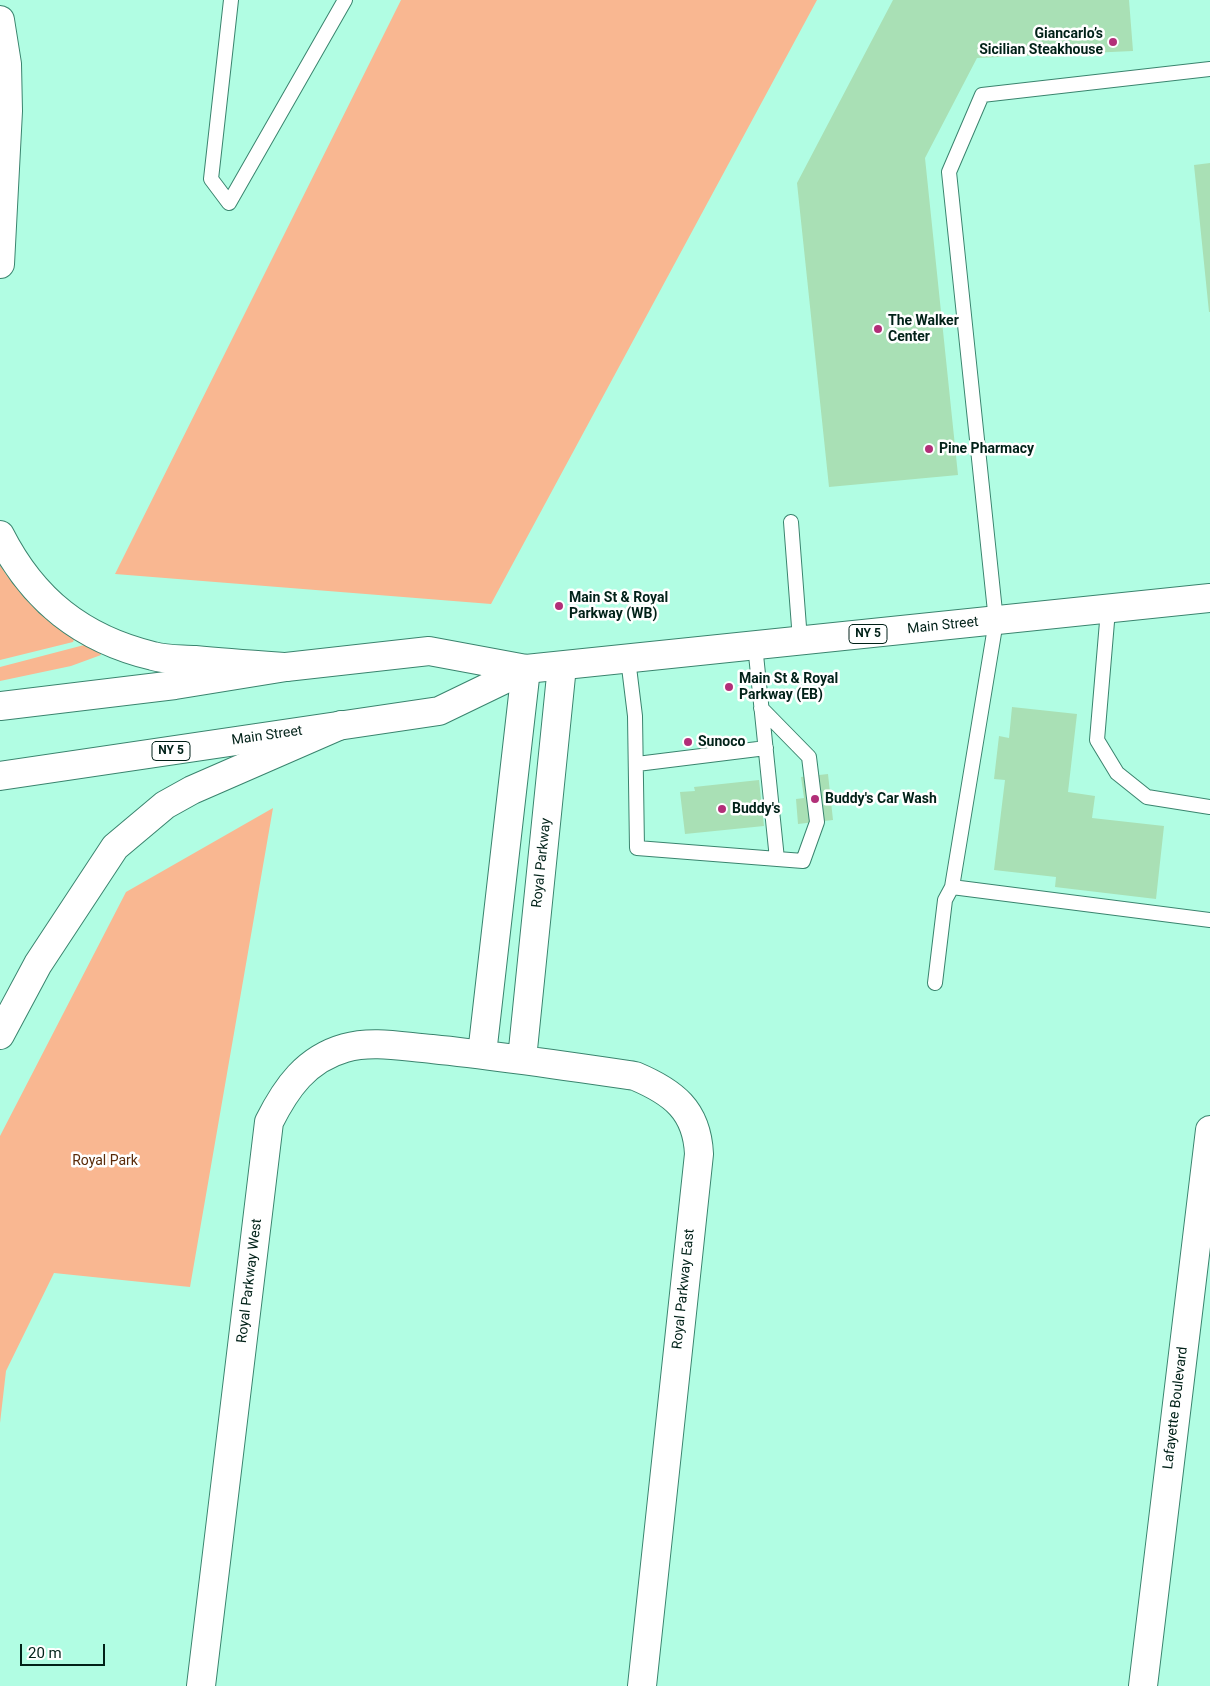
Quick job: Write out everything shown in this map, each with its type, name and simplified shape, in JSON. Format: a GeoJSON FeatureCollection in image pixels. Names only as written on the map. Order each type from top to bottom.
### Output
{"type":"FeatureCollection","features":[{"type":"Feature","properties":{"kind":"main road"},"geometry":{"type":"LineString","coordinates":[[0,20],[7,64],[8,111],[0,264]]}},
{"type":"Feature","properties":{"kind":"main road"},"geometry":{"type":"LineString","coordinates":[[0,535],[15,564],[46,601],[78,626],[111,643],[154,657],[286,667]]}},
{"type":"Feature","properties":{"kind":"main road","name":"Main Street"},"geometry":{"type":"LineString","coordinates":[[0,706],[175,686],[286,667],[429,651],[526,669],[1210,598]]}},
{"type":"Feature","properties":{"kind":"main road","name":"Royal Parkway"},"geometry":{"type":"LineString","coordinates":[[522,1059],[562,666]]}},
{"type":"Feature","properties":{"kind":"main road"},"geometry":{"type":"LineString","coordinates":[[482,1054],[526,669]]}},
{"type":"Feature","properties":{"kind":"main road","name":"Main Street"},"geometry":{"type":"LineString","coordinates":[[0,776],[439,711],[526,669]]}},
{"type":"Feature","properties":{"kind":"main road"},"geometry":{"type":"LineString","coordinates":[[0,1035],[38,964],[114,847],[165,805],[192,790],[341,725]]}},
{"type":"Feature","properties":{"kind":"main road","name":"Royal Parkway West"},"geometry":{"type":"LineString","coordinates":[[201,1686],[269,1122],[282,1095],[300,1073],[320,1058],[346,1048],[377,1044],[482,1054]]}},
{"type":"Feature","properties":{"kind":"main road","name":"Royal Parkway East"},"geometry":{"type":"LineString","coordinates":[[482,1054],[635,1076],[657,1086],[677,1100],[691,1118],[698,1138],[699,1154],[642,1686]]}},
{"type":"Feature","properties":{"kind":"main road","name":"Lafayette Boulevard"},"geometry":{"type":"LineString","coordinates":[[1143,1686],[1210,1130]]}},
{"type":"Feature","properties":{"kind":"lane"},"geometry":{"type":"LineString","coordinates":[[231,0],[211,179],[229,202],[345,0]]}},
{"type":"Feature","properties":{"kind":"lane"},"geometry":{"type":"LineString","coordinates":[[935,983],[945,900],[952,887],[996,621],[949,172],[982,95],[1210,69]]}},
{"type":"Feature","properties":{"kind":"lane"},"geometry":{"type":"LineString","coordinates":[[790,522],[800,640]]}},
{"type":"Feature","properties":{"kind":"lane"},"geometry":{"type":"LineString","coordinates":[[1108,610],[1097,740],[1117,773],[1147,797],[1210,807]]}},
{"type":"Feature","properties":{"kind":"lane"},"geometry":{"type":"LineString","coordinates":[[755,645],[777,859]]}},
{"type":"Feature","properties":{"kind":"lane"},"geometry":{"type":"LineString","coordinates":[[628,659],[635,716],[637,848],[803,861],[817,822],[813,775],[809,757],[762,708]]}},
{"type":"Feature","properties":{"kind":"lane"},"geometry":{"type":"LineString","coordinates":[[637,764],[766,748]]}},
{"type":"Feature","properties":{"kind":"lane"},"geometry":{"type":"LineString","coordinates":[[952,887],[1210,920]]}},
{"type":"Feature","properties":{"kind":"green space"},"geometry":{"type":"Polygon","coordinates":[[[401,0],[817,0],[491,604],[115,574],[401,0]]]}},
{"type":"Feature","properties":{"kind":"green space"},"geometry":{"type":"Polygon","coordinates":[[[0,565],[34,605],[75,637],[73,642],[0,660],[0,565]]]}},
{"type":"Feature","properties":{"kind":"green space"},"geometry":{"type":"Polygon","coordinates":[[[88,644],[99,649],[101,655],[71,666],[0,681],[0,667],[88,644]]]}},
{"type":"Feature","properties":{"kind":"green space","name":"Royal Park"},"geometry":{"type":"Polygon","coordinates":[[[273,808],[190,1287],[54,1273],[6,1371],[0,1423],[0,1136],[126,892],[273,808]]]}},
{"type":"Feature","properties":{"kind":"building","name":"The Walker Center"},"geometry":{"type":"Polygon","coordinates":[[[893,0],[1129,0],[1133,51],[977,58],[925,158],[958,475],[829,487],[797,183],[893,0]]]}},
{"type":"Feature","properties":{"kind":"building"},"geometry":{"type":"Polygon","coordinates":[[[1210,163],[1210,312],[1209,312],[1194,165],[1210,163]]]}},
{"type":"Feature","properties":{"kind":"building"},"geometry":{"type":"Polygon","coordinates":[[[1012,707],[1077,714],[1068,792],[1095,796],[1092,818],[1164,826],[1156,899],[1055,887],[1056,877],[994,870],[1005,780],[994,779],[999,736],[1009,738],[1012,707]]]}},
{"type":"Feature","properties":{"kind":"building","name":"Buddy's Car Wash"},"geometry":{"type":"Polygon","coordinates":[[[828,774],[833,820],[798,824],[796,799],[804,798],[801,777],[828,774]]]}},
{"type":"Feature","properties":{"kind":"building","name":"Buddy's"},"geometry":{"type":"Polygon","coordinates":[[[759,780],[764,826],[685,834],[680,792],[695,791],[694,787],[759,780]]]}},
{"type":"Feature","properties":{"kind":"place","name":"Giancarlo’s Sicilian Steakhouse"},"geometry":{"type":"Point","coordinates":[1113,42]}},
{"type":"Feature","properties":{"kind":"place","name":"The Walker Center"},"geometry":{"type":"Point","coordinates":[878,329]}},
{"type":"Feature","properties":{"kind":"place","name":"Pine Pharmacy"},"geometry":{"type":"Point","coordinates":[929,449]}},
{"type":"Feature","properties":{"kind":"place","name":"Main St & Royal Parkway (WB)"},"geometry":{"type":"Point","coordinates":[559,606]}},
{"type":"Feature","properties":{"kind":"place","name":"Main St & Royal Parkway (EB)"},"geometry":{"type":"Point","coordinates":[729,687]}},
{"type":"Feature","properties":{"kind":"place","name":"Sunoco"},"geometry":{"type":"Point","coordinates":[688,742]}},
{"type":"Feature","properties":{"kind":"place","name":"Buddy's Car Wash"},"geometry":{"type":"Point","coordinates":[815,799]}},
{"type":"Feature","properties":{"kind":"place","name":"Buddy's"},"geometry":{"type":"Point","coordinates":[722,809]}}]}
